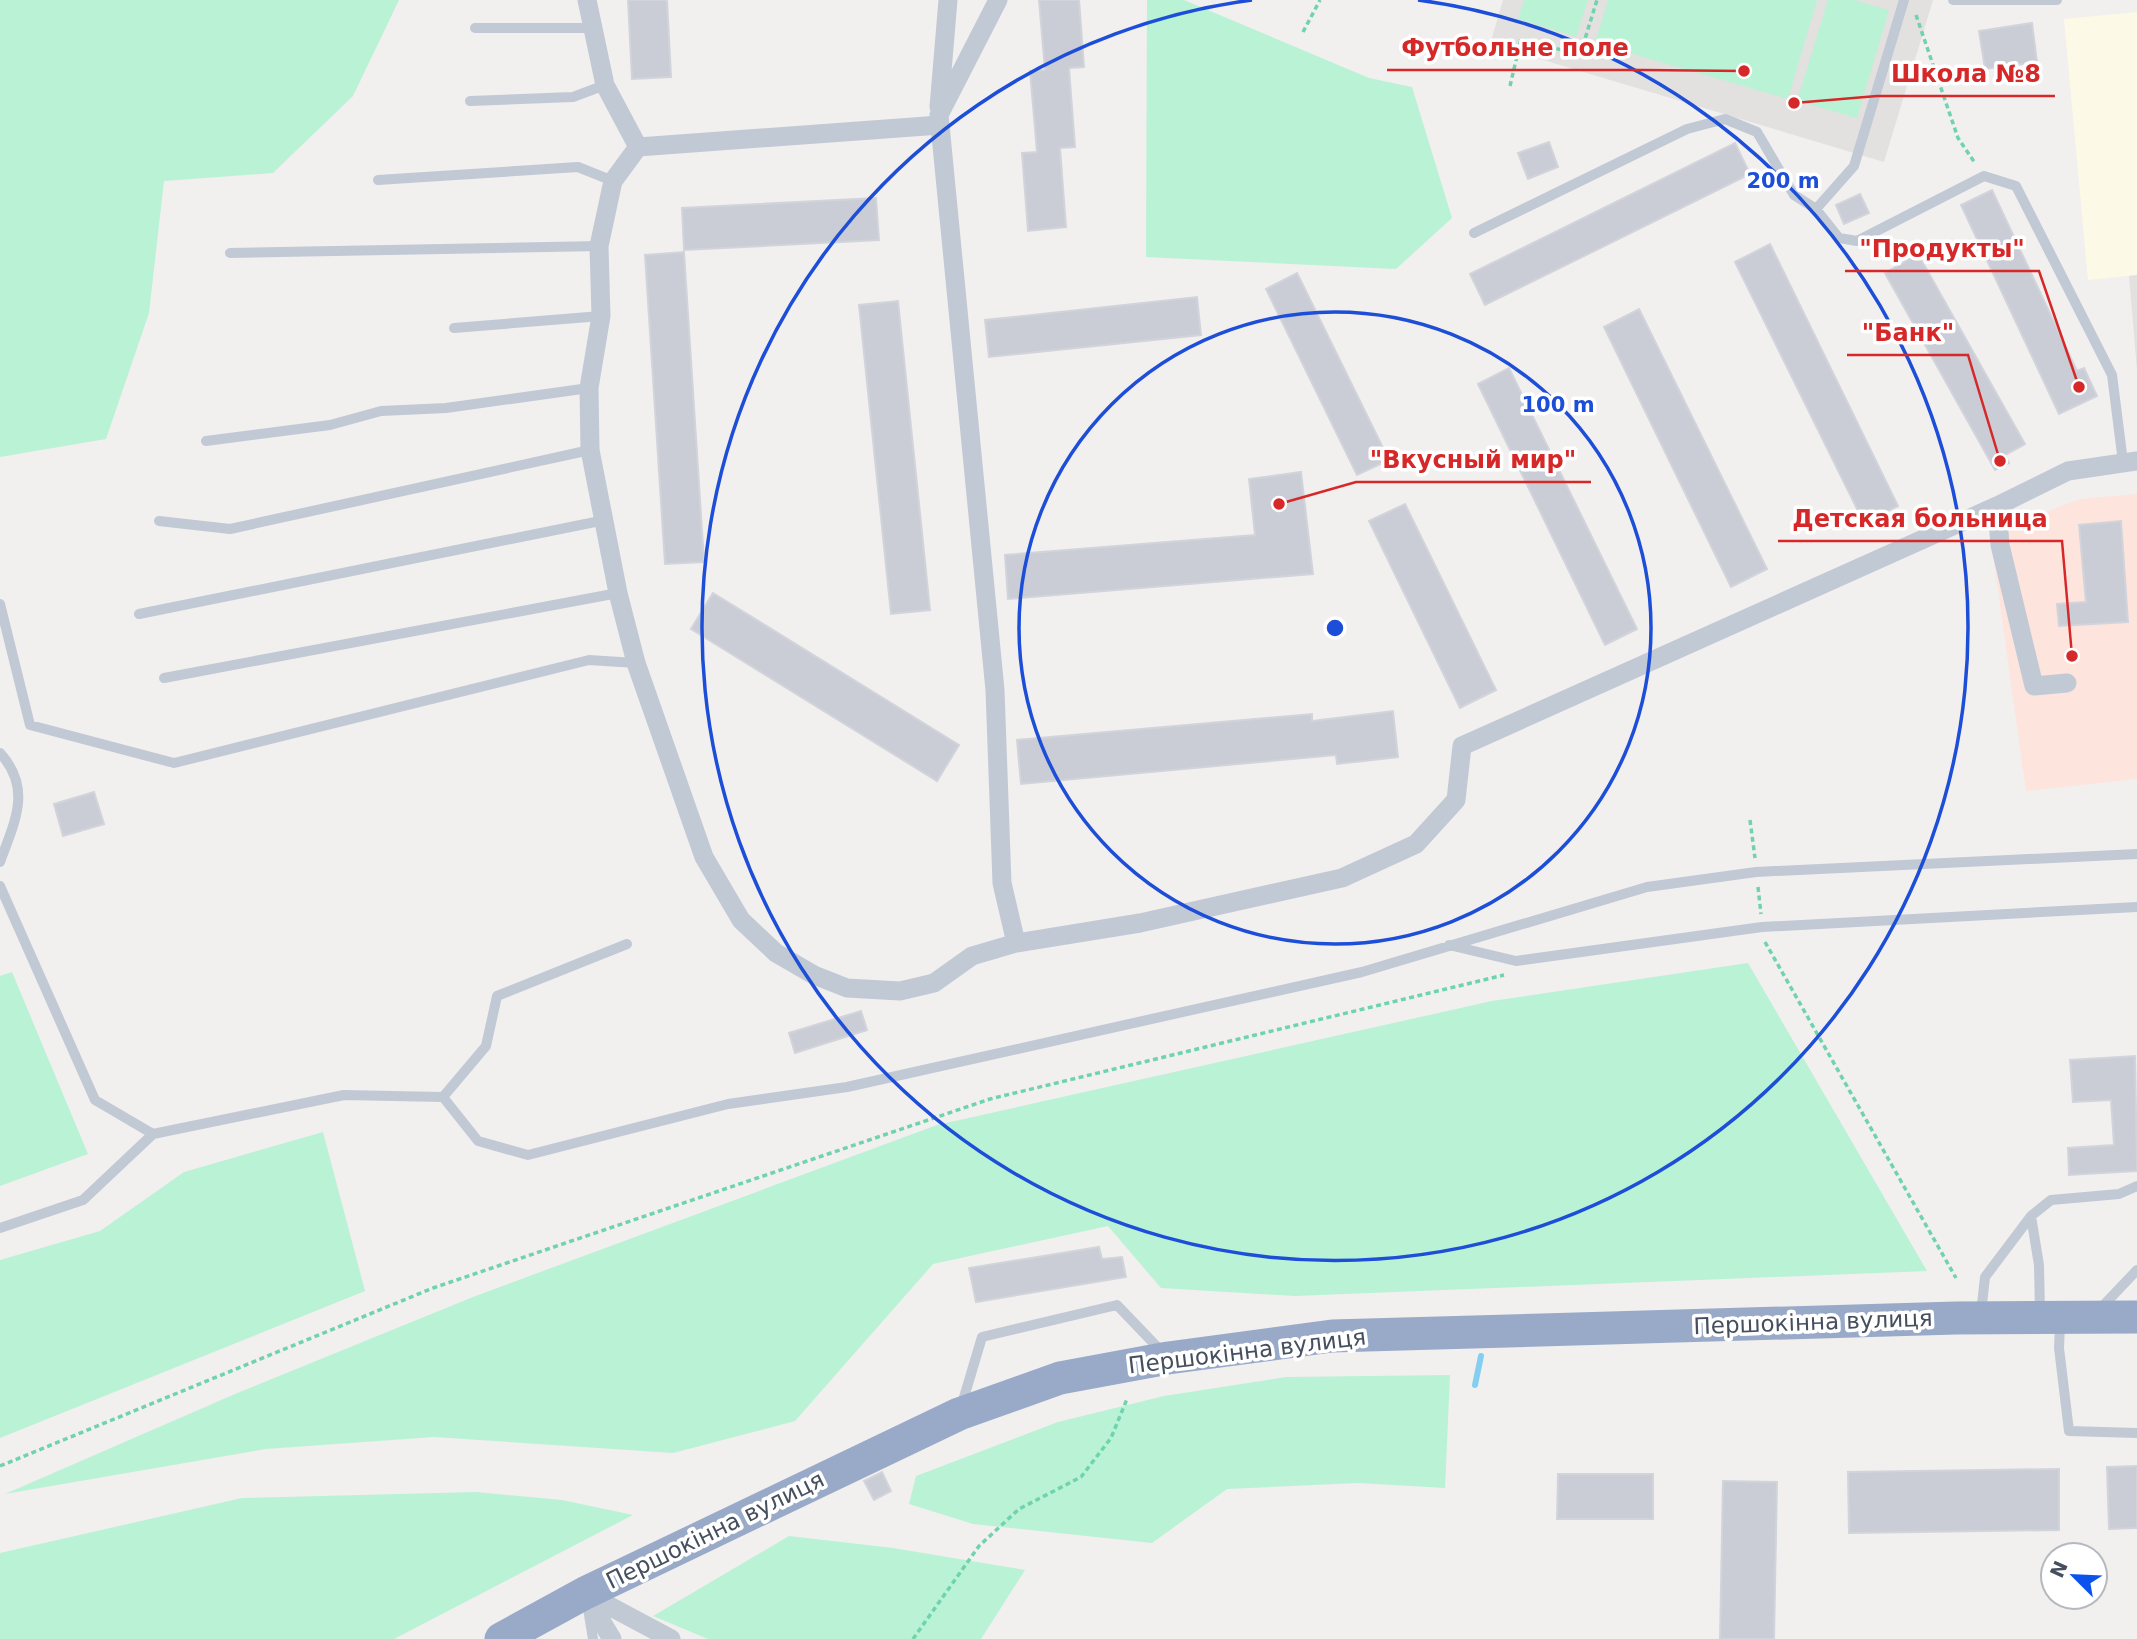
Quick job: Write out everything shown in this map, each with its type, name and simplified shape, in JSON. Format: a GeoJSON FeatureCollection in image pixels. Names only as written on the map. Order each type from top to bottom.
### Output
{"type":"FeatureCollection","features":[{"type":"Feature","properties":{"kind":"highway","name":"Першокінна вулиця"},"geometry":{"type":"LineString","coordinates":[[501,1639],[585,1593],[959,1413],[1060,1378],[1168,1359],[1332,1336],[1980,1317],[2137,1317]]}},
{"type":"Feature","properties":{"kind":"street"},"geometry":{"type":"LineString","coordinates":[[587,0],[605,85],[639,147]]}},
{"type":"Feature","properties":{"kind":"street"},"geometry":{"type":"LineString","coordinates":[[948,0],[939,120],[995,690],[1002,883],[1016,943]]}},
{"type":"Feature","properties":{"kind":"street"},"geometry":{"type":"LineString","coordinates":[[939,120],[998,0]]}},
{"type":"Feature","properties":{"kind":"street"},"geometry":{"type":"LineString","coordinates":[[939,120],[639,147],[613,181],[599,246],[601,316],[589,388],[590,450],[618,593],[636,663],[704,857],[741,920],[776,953],[814,975],[847,988],[900,991],[934,983],[972,956],[1016,943],[1140,923],[1342,878],[1416,844],[1456,800],[1462,746],[1997,506],[2068,471],[2130,462]]}},
{"type":"Feature","properties":{"kind":"street"},"geometry":{"type":"LineString","coordinates":[[1997,506],[2000,545],[2034,686],[2067,683]]}},
{"type":"Feature","properties":{"kind":"street"},"geometry":{"type":"LineString","coordinates":[[585,1593],[612,1639]]}},
{"type":"Feature","properties":{"kind":"street"},"geometry":{"type":"LineString","coordinates":[[585,1593],[671,1639]]}},
{"type":"Feature","properties":{"kind":"lane"},"geometry":{"type":"LineString","coordinates":[[1816,209],[1854,166],[1904,0]]}},
{"type":"Feature","properties":{"kind":"lane"},"geometry":{"type":"LineString","coordinates":[[1953,0],[2057,0]]}},
{"type":"Feature","properties":{"kind":"lane"},"geometry":{"type":"LineString","coordinates":[[475,28],[593,27]]}},
{"type":"Feature","properties":{"kind":"lane"},"geometry":{"type":"LineString","coordinates":[[470,101],[573,97],[605,85]]}},
{"type":"Feature","properties":{"kind":"lane"},"geometry":{"type":"LineString","coordinates":[[1474,233],[1687,129],[1726,119],[1757,132],[1794,195],[1816,209],[1839,238],[1857,241],[1984,176],[2016,186],[2112,375],[2130,462]]}},
{"type":"Feature","properties":{"kind":"lane"},"geometry":{"type":"LineString","coordinates":[[378,180],[578,167],[613,181]]}},
{"type":"Feature","properties":{"kind":"lane"},"geometry":{"type":"LineString","coordinates":[[230,253],[599,246]]}},
{"type":"Feature","properties":{"kind":"lane"},"geometry":{"type":"LineString","coordinates":[[454,328],[601,316]]}},
{"type":"Feature","properties":{"kind":"lane"},"geometry":{"type":"LineString","coordinates":[[206,442],[330,425],[381,411],[446,408],[589,388]]}},
{"type":"Feature","properties":{"kind":"lane"},"geometry":{"type":"LineString","coordinates":[[159,521],[230,529],[590,450]]}},
{"type":"Feature","properties":{"kind":"lane"},"geometry":{"type":"LineString","coordinates":[[139,614],[605,520]]}},
{"type":"Feature","properties":{"kind":"lane"},"geometry":{"type":"LineString","coordinates":[[164,677],[618,593]]}},
{"type":"Feature","properties":{"kind":"lane"},"geometry":{"type":"LineString","coordinates":[[0,604],[30,725],[174,763],[589,660],[636,663]]}},
{"type":"Feature","properties":{"kind":"lane"},"geometry":{"type":"LineString","coordinates":[[0,753],[6,759],[21,800],[0,862]]}},
{"type":"Feature","properties":{"kind":"lane"},"geometry":{"type":"LineString","coordinates":[[443,1097],[478,1141],[528,1155],[728,1104],[847,1087],[1349,975],[1647,887],[1729,876],[2137,854]]}},
{"type":"Feature","properties":{"kind":"lane"},"geometry":{"type":"LineString","coordinates":[[0,886],[95,1100],[153,1134]]}},
{"type":"Feature","properties":{"kind":"lane"},"geometry":{"type":"LineString","coordinates":[[1448,945],[1516,961],[1762,927],[2137,907]]}},
{"type":"Feature","properties":{"kind":"lane"},"geometry":{"type":"LineString","coordinates":[[443,1097],[486,1046],[496,996],[628,944]]}},
{"type":"Feature","properties":{"kind":"lane"},"geometry":{"type":"LineString","coordinates":[[0,1228],[82,1200],[153,1134],[344,1095],[443,1097]]}},
{"type":"Feature","properties":{"kind":"lane"},"geometry":{"type":"LineString","coordinates":[[1980,1317],[1985,1277],[2031,1216],[2050,1200],[2119,1194],[2137,1186]]}},
{"type":"Feature","properties":{"kind":"lane"},"geometry":{"type":"LineString","coordinates":[[2031,1216],[2039,1265],[2064,1317],[2059,1348],[2069,1431],[2137,1433]]}},
{"type":"Feature","properties":{"kind":"lane"},"geometry":{"type":"LineString","coordinates":[[2064,1317],[2137,1269]]}},
{"type":"Feature","properties":{"kind":"lane"},"geometry":{"type":"LineString","coordinates":[[959,1413],[982,1337],[1117,1305],[1168,1359]]}},
{"type":"Feature","properties":{"kind":"lane"},"geometry":{"type":"LineString","coordinates":[[585,1593],[593,1639]]}},
{"type":"Feature","properties":{"kind":"path"},"geometry":{"type":"LineString","coordinates":[[1303,32],[1320,0]]}},
{"type":"Feature","properties":{"kind":"path"},"geometry":{"type":"LineString","coordinates":[[1510,86],[1521,39],[1580,55],[1597,0]]}},
{"type":"Feature","properties":{"kind":"path"},"geometry":{"type":"LineString","coordinates":[[1915,13],[1958,138],[1984,176]]}},
{"type":"Feature","properties":{"kind":"path"},"geometry":{"type":"LineString","coordinates":[[1778,940],[1764,940],[1956,1278]]}},
{"type":"Feature","properties":{"kind":"path"},"geometry":{"type":"LineString","coordinates":[[0,1466],[433,1288],[990,1099],[1509,974]]}},
{"type":"Feature","properties":{"kind":"path"},"geometry":{"type":"LineString","coordinates":[[914,1639],[979,1546],[1019,1509],[1081,1477],[1111,1438],[1127,1399]]}},
{"type":"Feature","properties":{"kind":"shaded area"},"geometry":{"type":"Polygon","coordinates":[[[1503,0],[1933,0],[1884,162],[1490,44],[1503,0]]]}},
{"type":"Feature","properties":{"kind":"shaded area"},"geometry":{"type":"Polygon","coordinates":[[[2137,12],[2137,275],[2088,280],[2064,19],[2137,12]]]}},
{"type":"Feature","properties":{"kind":"shaded area"},"geometry":{"type":"Polygon","coordinates":[[[2137,275],[2137,370],[2129,276],[2137,275]]]}},
{"type":"Feature","properties":{"kind":"shaded area"},"geometry":{"type":"Polygon","coordinates":[[[2137,494],[2137,779],[2026,791],[1990,533],[2080,499],[2137,494]]]}},
{"type":"Feature","properties":{"kind":"green space"},"geometry":{"type":"Polygon","coordinates":[[[0,0],[399,0],[353,96],[273,173],[164,181],[149,313],[106,439],[0,457],[0,0]]]}},
{"type":"Feature","properties":{"kind":"green space"},"geometry":{"type":"Polygon","coordinates":[[[1147,0],[1184,0],[1369,78],[1412,87],[1452,218],[1396,269],[1146,257],[1147,0]]]}},
{"type":"Feature","properties":{"kind":"green space"},"geometry":{"type":"Polygon","coordinates":[[[1524,0],[1588,0],[1576,37],[1518,19],[1524,0]]]}},
{"type":"Feature","properties":{"kind":"green space"},"geometry":{"type":"Polygon","coordinates":[[[1608,0],[1817,0],[1788,99],[1595,43],[1608,0]]]}},
{"type":"Feature","properties":{"kind":"green space"},"geometry":{"type":"Polygon","coordinates":[[[1828,0],[1854,0],[1889,10],[1857,118],[1797,101],[1828,0]]]}},
{"type":"Feature","properties":{"kind":"green space"},"geometry":{"type":"Polygon","coordinates":[[[1748,963],[1927,1271],[1295,1296],[1161,1288],[1108,1226],[933,1264],[795,1421],[673,1453],[434,1437],[266,1449],[5,1494],[235,1394],[473,1297],[937,1125],[1492,1001],[1748,963]]]}},
{"type":"Feature","properties":{"kind":"green space"},"geometry":{"type":"Polygon","coordinates":[[[12,972],[88,1154],[0,1186],[0,976],[12,972]]]}},
{"type":"Feature","properties":{"kind":"green space"},"geometry":{"type":"Polygon","coordinates":[[[323,1132],[365,1291],[0,1438],[0,1260],[100,1231],[184,1172],[323,1132]]]}},
{"type":"Feature","properties":{"kind":"green space"},"geometry":{"type":"Polygon","coordinates":[[[1450,1375],[1445,1488],[1358,1483],[1227,1489],[1152,1543],[973,1524],[909,1504],[916,1476],[1058,1422],[1164,1396],[1286,1377],[1450,1375]]]}},
{"type":"Feature","properties":{"kind":"green space"},"geometry":{"type":"Polygon","coordinates":[[[476,1492],[562,1500],[633,1515],[394,1639],[0,1639],[0,1553],[242,1498],[476,1492]]]}},
{"type":"Feature","properties":{"kind":"green space"},"geometry":{"type":"Polygon","coordinates":[[[789,1536],[893,1548],[1025,1570],[981,1639],[708,1639],[653,1616],[789,1536]]]}},
{"type":"Feature","properties":{"kind":"building"},"geometry":{"type":"Polygon","coordinates":[[[628,0],[667,0],[671,77],[632,79],[628,0]]]}},
{"type":"Feature","properties":{"kind":"building"},"geometry":{"type":"Polygon","coordinates":[[[1039,0],[1079,0],[1084,67],[1069,68],[1075,147],[1060,148],[1066,227],[1028,231],[1022,153],[1037,152],[1030,71],[1045,70],[1039,0]]]}},
{"type":"Feature","properties":{"kind":"building"},"geometry":{"type":"Polygon","coordinates":[[[2032,23],[2037,62],[1985,69],[1979,31],[2032,23]]]}},
{"type":"Feature","properties":{"kind":"building"},"geometry":{"type":"Polygon","coordinates":[[[1549,142],[1558,167],[1528,179],[1518,153],[1549,142]]]}},
{"type":"Feature","properties":{"kind":"building"},"geometry":{"type":"Polygon","coordinates":[[[1735,143],[1750,174],[1485,305],[1470,274],[1735,143]]]}},
{"type":"Feature","properties":{"kind":"building"},"geometry":{"type":"Polygon","coordinates":[[[1992,190],[2077,371],[2084,368],[2097,396],[2059,414],[1961,205],[1992,190]]]}},
{"type":"Feature","properties":{"kind":"building"},"geometry":{"type":"Polygon","coordinates":[[[1860,194],[1869,213],[1844,224],[1836,205],[1860,194]]]}},
{"type":"Feature","properties":{"kind":"building"},"geometry":{"type":"Polygon","coordinates":[[[876,198],[879,240],[684,250],[682,208],[876,198]]]}},
{"type":"Feature","properties":{"kind":"building"},"geometry":{"type":"Polygon","coordinates":[[[1770,244],[1898,506],[1864,523],[1735,262],[1770,244]]]}},
{"type":"Feature","properties":{"kind":"building"},"geometry":{"type":"Polygon","coordinates":[[[684,252],[704,562],[665,564],[645,255],[684,252]]]}},
{"type":"Feature","properties":{"kind":"building"},"geometry":{"type":"Polygon","coordinates":[[[1918,254],[2025,444],[2005,455],[2009,463],[1995,470],[1885,273],[1918,254]]]}},
{"type":"Feature","properties":{"kind":"building"},"geometry":{"type":"Polygon","coordinates":[[[1297,273],[1389,460],[1357,475],[1266,289],[1297,273]]]}},
{"type":"Feature","properties":{"kind":"building"},"geometry":{"type":"Polygon","coordinates":[[[1197,297],[1201,335],[989,357],[985,320],[1197,297]]]}},
{"type":"Feature","properties":{"kind":"building"},"geometry":{"type":"Polygon","coordinates":[[[898,301],[930,610],[891,614],[859,305],[898,301]]]}},
{"type":"Feature","properties":{"kind":"building"},"geometry":{"type":"Polygon","coordinates":[[[1639,309],[1767,569],[1731,587],[1604,327],[1639,309]]]}},
{"type":"Feature","properties":{"kind":"building"},"geometry":{"type":"Polygon","coordinates":[[[1509,368],[1637,629],[1605,645],[1478,384],[1509,368]]]}},
{"type":"Feature","properties":{"kind":"building"},"geometry":{"type":"Polygon","coordinates":[[[1301,472],[1313,574],[1008,599],[1005,555],[1255,535],[1249,479],[1301,472]]]}},
{"type":"Feature","properties":{"kind":"building"},"geometry":{"type":"Polygon","coordinates":[[[1405,504],[1496,690],[1460,708],[1369,521],[1405,504]]]}},
{"type":"Feature","properties":{"kind":"building"},"geometry":{"type":"Polygon","coordinates":[[[2121,521],[2128,622],[2059,626],[2057,604],[2086,602],[2079,525],[2121,521]]]}},
{"type":"Feature","properties":{"kind":"building"},"geometry":{"type":"Polygon","coordinates":[[[713,593],[959,745],[937,781],[691,629],[713,593]]]}},
{"type":"Feature","properties":{"kind":"building"},"geometry":{"type":"Polygon","coordinates":[[[1393,711],[1398,757],[1337,764],[1336,755],[1021,784],[1017,740],[1312,714],[1312,721],[1393,711]]]}},
{"type":"Feature","properties":{"kind":"building"},"geometry":{"type":"Polygon","coordinates":[[[94,792],[104,824],[63,836],[54,804],[94,792]]]}},
{"type":"Feature","properties":{"kind":"building"},"geometry":{"type":"Polygon","coordinates":[[[861,1011],[867,1030],[795,1053],[789,1033],[861,1011]]]}},
{"type":"Feature","properties":{"kind":"building"},"geometry":{"type":"Polygon","coordinates":[[[2135,1056],[2137,1171],[2069,1175],[2068,1148],[2114,1145],[2111,1100],[2073,1102],[2070,1060],[2135,1056]]]}},
{"type":"Feature","properties":{"kind":"building"},"geometry":{"type":"Polygon","coordinates":[[[1099,1247],[1102,1259],[1122,1257],[1126,1277],[976,1302],[969,1268],[1099,1247]]]}},
{"type":"Feature","properties":{"kind":"building"},"geometry":{"type":"Polygon","coordinates":[[[2137,1466],[2137,1528],[2109,1529],[2107,1467],[2137,1466]]]}},
{"type":"Feature","properties":{"kind":"building"},"geometry":{"type":"Polygon","coordinates":[[[2059,1469],[2059,1530],[1849,1533],[1848,1472],[2059,1469]]]}},
{"type":"Feature","properties":{"kind":"building"},"geometry":{"type":"Polygon","coordinates":[[[882,1472],[891,1491],[874,1500],[864,1481],[882,1472]]]}},
{"type":"Feature","properties":{"kind":"building"},"geometry":{"type":"Polygon","coordinates":[[[1558,1474],[1653,1474],[1653,1519],[1557,1519],[1558,1474]]]}},
{"type":"Feature","properties":{"kind":"building"},"geometry":{"type":"Polygon","coordinates":[[[1723,1481],[1777,1482],[1774,1639],[1720,1639],[1723,1481]]]}},
{"type":"Feature","properties":{"kind":"waterway"},"geometry":{"type":"LineString","coordinates":[[1475,1385],[1481,1356]]}},
{"type":"Feature","properties":{"kind":"place","name":"Футбольне поле"},"geometry":{"type":"Point","coordinates":[1744,71]}},
{"type":"Feature","properties":{"kind":"place","name":"Школа №8"},"geometry":{"type":"Point","coordinates":[1794,103]}},
{"type":"Feature","properties":{"kind":"place","name":"\"Продукты\""},"geometry":{"type":"Point","coordinates":[2079,387]}},
{"type":"Feature","properties":{"kind":"place","name":"\"Банк\""},"geometry":{"type":"Point","coordinates":[2000,461]}},
{"type":"Feature","properties":{"kind":"place","name":"\"Вкусный мир\""},"geometry":{"type":"Point","coordinates":[1279,504]}},
{"type":"Feature","properties":{"kind":"place","name":"Детская больница"},"geometry":{"type":"Point","coordinates":[2072,656]}}]}
